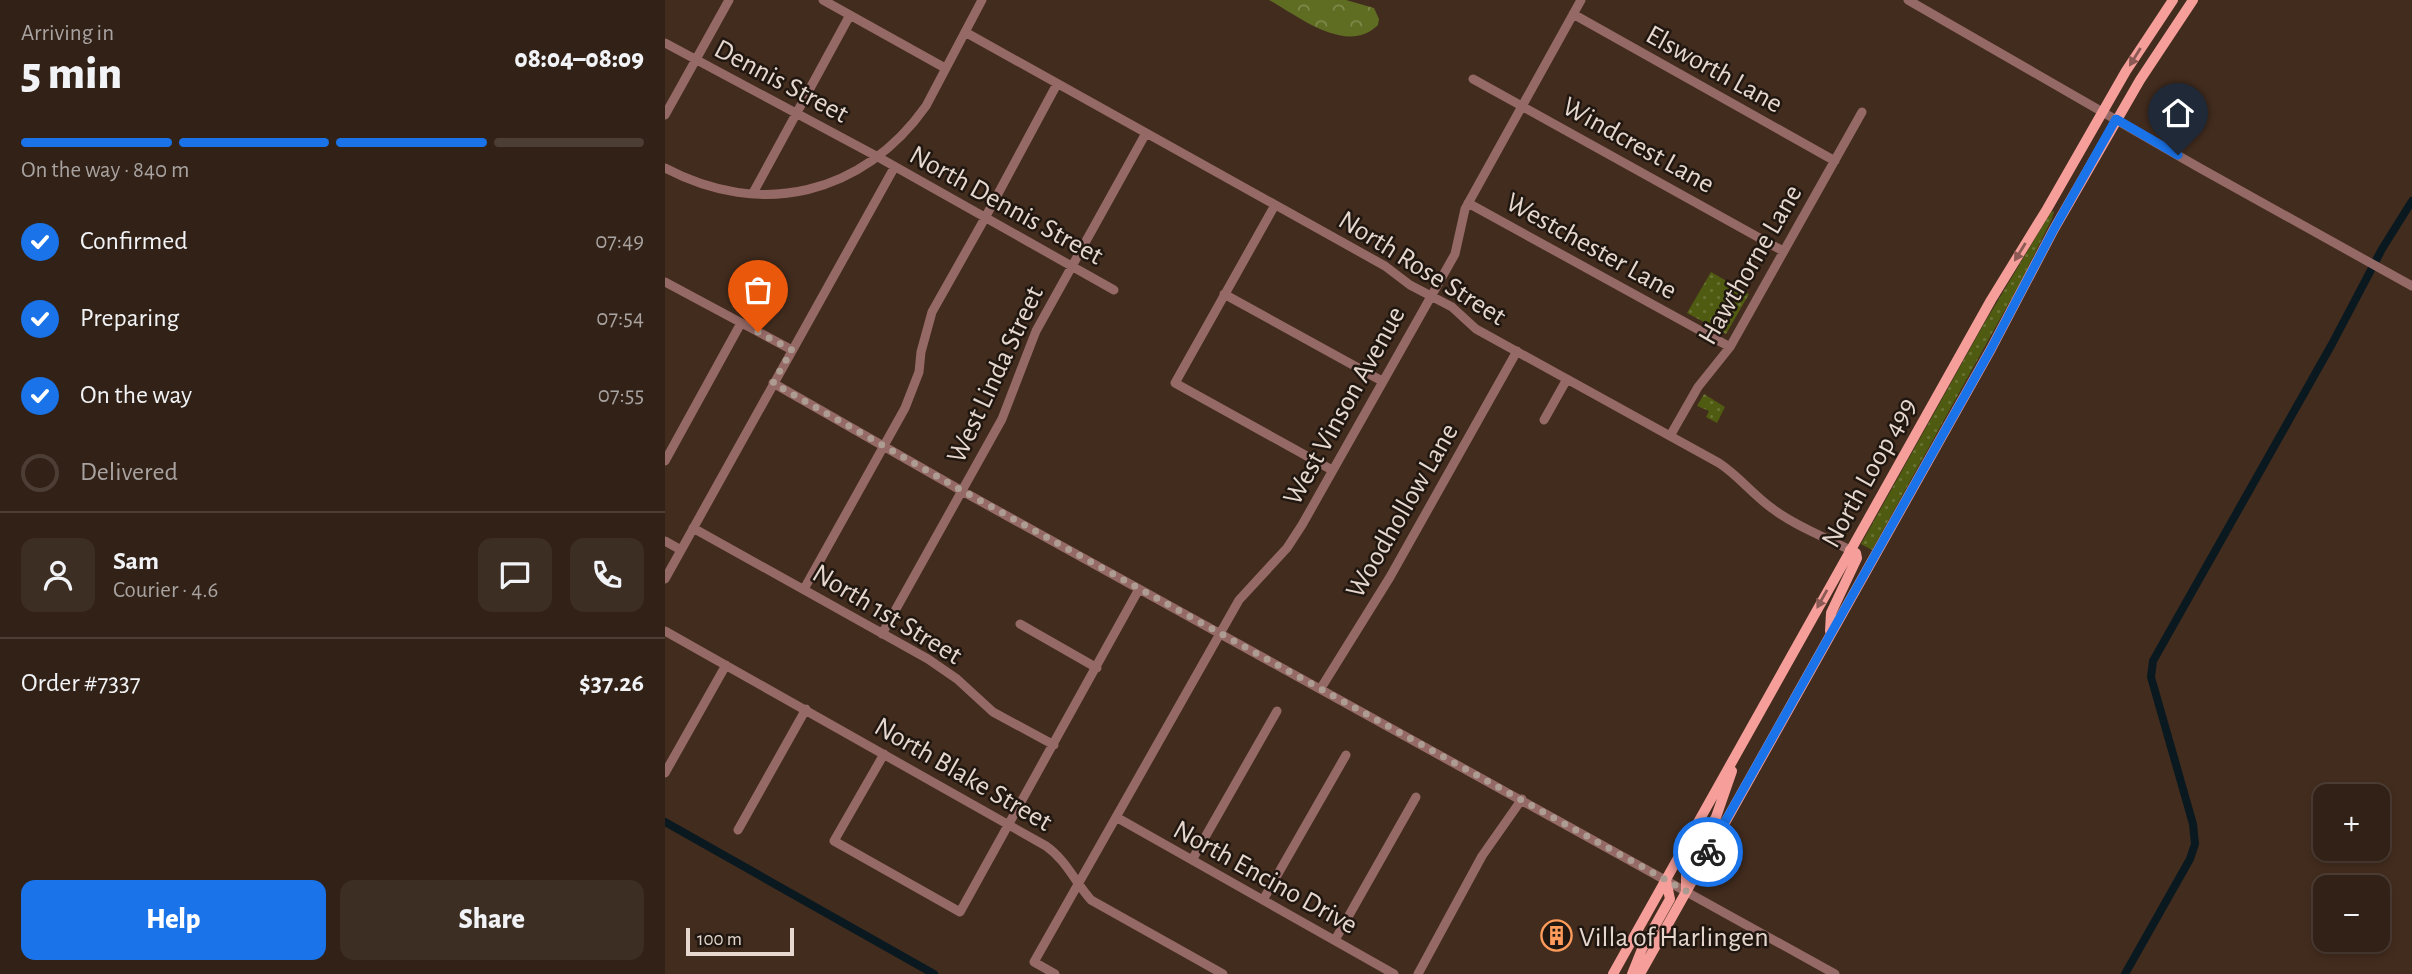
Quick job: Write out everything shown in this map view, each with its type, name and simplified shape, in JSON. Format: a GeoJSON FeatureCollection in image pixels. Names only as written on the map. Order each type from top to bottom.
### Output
{"type":"FeatureCollection","features":[{"type":"Feature","properties":{"kind":"main road","name":"North Loop 499"},"geometry":{"type":"LineString","coordinates":[[1613,974],[1991,300],[2141,46],[2173,0]]}},
{"type":"Feature","properties":{"kind":"main road","name":"North Loop 499"},"geometry":{"type":"LineString","coordinates":[[1640,974],[1991,349],[2116,119],[2193,0]]}},
{"type":"Feature","properties":{"kind":"main road"},"geometry":{"type":"LineString","coordinates":[[1831,634],[1831,613],[1857,558],[1856,553],[1850,550]]}},
{"type":"Feature","properties":{"kind":"main road"},"geometry":{"type":"LineString","coordinates":[[1686,891],[1686,871],[1716,817],[1738,751]]}},
{"type":"Feature","properties":{"kind":"main road"},"geometry":{"type":"LineString","coordinates":[[1632,974],[1641,949],[1670,899],[1666,880]]}},
{"type":"Feature","properties":{"kind":"street"},"geometry":{"type":"LineString","coordinates":[[665,115],[729,0]]}},
{"type":"Feature","properties":{"kind":"street"},"geometry":{"type":"LineString","coordinates":[[823,0],[944,68]]}},
{"type":"Feature","properties":{"kind":"street"},"geometry":{"type":"LineString","coordinates":[[665,168],[717,189],[753,193],[785,194],[812,189],[848,176],[878,157],[915,121],[926,106],[982,0]]}},
{"type":"Feature","properties":{"kind":"street","name":"West Vinson Avenue"},"geometry":{"type":"LineString","coordinates":[[1055,974],[1034,962],[1243,593],[1292,541],[1455,254],[1465,209],[1581,0]]}},
{"type":"Feature","properties":{"kind":"street"},"geometry":{"type":"LineString","coordinates":[[1908,0],[2412,286]]}},
{"type":"Feature","properties":{"kind":"street","name":"Elsworth Lane"},"geometry":{"type":"LineString","coordinates":[[1573,14],[1835,161]]}},
{"type":"Feature","properties":{"kind":"street"},"geometry":{"type":"LineString","coordinates":[[753,193],[850,15]]}},
{"type":"Feature","properties":{"kind":"street","name":"North Rose Street"},"geometry":{"type":"LineString","coordinates":[[965,32],[1385,266],[1430,296],[1452,307],[1476,329],[1731,470],[1761,501],[1776,512],[1850,550]]}},
{"type":"Feature","properties":{"kind":"street","name":"Dennis Street"},"geometry":{"type":"LineString","coordinates":[[665,43],[878,157]]}},
{"type":"Feature","properties":{"kind":"street","name":"Windcrest Lane"},"geometry":{"type":"LineString","coordinates":[[1473,79],[1783,251]]}},
{"type":"Feature","properties":{"kind":"street"},"geometry":{"type":"LineString","coordinates":[[804,589],[905,408],[917,381],[921,352],[932,312],[1057,84]]}},
{"type":"Feature","properties":{"kind":"street","name":"Hawthorne Lane"},"geometry":{"type":"LineString","coordinates":[[1670,436],[1698,387],[1730,347],[1862,112]]}},
{"type":"Feature","properties":{"kind":"street","name":"West Linda Street"},"geometry":{"type":"LineString","coordinates":[[882,634],[1009,406],[1030,344],[1146,133]]}},
{"type":"Feature","properties":{"kind":"street","name":"North Dennis Street"},"geometry":{"type":"LineString","coordinates":[[878,157],[1115,290]]}},
{"type":"Feature","properties":{"kind":"street"},"geometry":{"type":"LineString","coordinates":[[665,579],[894,167]]}},
{"type":"Feature","properties":{"kind":"street","name":"Westchester Lane"},"geometry":{"type":"LineString","coordinates":[[1468,203],[1730,347]]}},
{"type":"Feature","properties":{"kind":"street"},"geometry":{"type":"LineString","coordinates":[[1275,205],[1175,383],[1332,470]]}},
{"type":"Feature","properties":{"kind":"street"},"geometry":{"type":"LineString","coordinates":[[665,282],[792,350]]}},
{"type":"Feature","properties":{"kind":"street"},"geometry":{"type":"LineString","coordinates":[[1224,293],[1382,381]]}},
{"type":"Feature","properties":{"kind":"street"},"geometry":{"type":"LineString","coordinates":[[665,461],[741,323]]}},
{"type":"Feature","properties":{"kind":"street","name":"Woodhollow Lane"},"geometry":{"type":"LineString","coordinates":[[1321,688],[1383,589],[1517,351]]}},
{"type":"Feature","properties":{"kind":"street"},"geometry":{"type":"LineString","coordinates":[[1544,420],[1567,379]]}},
{"type":"Feature","properties":{"kind":"street"},"geometry":{"type":"LineString","coordinates":[[773,383],[883,447],[1522,799],[1829,972]]}},
{"type":"Feature","properties":{"kind":"street","name":"North 1st Street"},"geometry":{"type":"LineString","coordinates":[[693,528],[943,668],[993,712],[1054,746]]}},
{"type":"Feature","properties":{"kind":"street"},"geometry":{"type":"LineString","coordinates":[[665,541],[681,550]]}},
{"type":"Feature","properties":{"kind":"street"},"geometry":{"type":"LineString","coordinates":[[884,754],[834,841],[960,912],[1139,589]]}},
{"type":"Feature","properties":{"kind":"street"},"geometry":{"type":"LineString","coordinates":[[1020,624],[1097,668]]}},
{"type":"Feature","properties":{"kind":"street","name":"North Blake Street"},"geometry":{"type":"LineString","coordinates":[[665,631],[1056,853],[1091,900],[1223,974]]}},
{"type":"Feature","properties":{"kind":"street"},"geometry":{"type":"LineString","coordinates":[[665,773],[726,665]]}},
{"type":"Feature","properties":{"kind":"street"},"geometry":{"type":"LineString","coordinates":[[738,830],[806,709]]}},
{"type":"Feature","properties":{"kind":"street"},"geometry":{"type":"LineString","coordinates":[[1192,860],[1277,711]]}},
{"type":"Feature","properties":{"kind":"street"},"geometry":{"type":"LineString","coordinates":[[1263,900],[1346,755]]}},
{"type":"Feature","properties":{"kind":"street"},"geometry":{"type":"LineString","coordinates":[[1335,940],[1416,797]]}},
{"type":"Feature","properties":{"kind":"street"},"geometry":{"type":"LineString","coordinates":[[1418,974],[1482,856],[1522,799]]}},
{"type":"Feature","properties":{"kind":"street","name":"North Encino Drive"},"geometry":{"type":"LineString","coordinates":[[1116,817],[1394,974]]}},
{"type":"Feature","properties":{"kind":"green space"},"geometry":{"type":"Polygon","coordinates":[[[1269,0],[1346,0],[1374,8],[1379,19],[1378,25],[1366,33],[1338,35],[1308,23],[1269,0]]]}},
{"type":"Feature","properties":{"kind":"green space"},"geometry":{"type":"Polygon","coordinates":[[[2054,211],[2020,283],[1872,550],[1861,544],[1985,322],[2054,211]]]}},
{"type":"Feature","properties":{"kind":"green space"},"geometry":{"type":"Polygon","coordinates":[[[1711,272],[1749,294],[1726,334],[1687,313],[1711,272]]]}},
{"type":"Feature","properties":{"kind":"green space"},"geometry":{"type":"Polygon","coordinates":[[[1704,394],[1725,407],[1717,423],[1706,417],[1709,411],[1697,406],[1704,394]]]}},
{"type":"Feature","properties":{"kind":"waterway"},"geometry":{"type":"LineString","coordinates":[[2125,974],[2190,859],[2195,844],[2193,824],[2151,677],[2153,661],[2332,344],[2382,249],[2412,201]]}},
{"type":"Feature","properties":{"kind":"waterway"},"geometry":{"type":"LineString","coordinates":[[665,822],[934,974]]}},
{"type":"Feature","properties":{"kind":"way so far"},"geometry":{"type":"LineString","coordinates":[[758,332],[792,350],[773,383],[883,447],[1686,891],[1708,852]]}},
{"type":"Feature","properties":{"kind":"place","name":"Villa of Harlingen"},"geometry":{"type":"Point","coordinates":[1556,936]}},
{"type":"Feature","properties":{"kind":"route"},"geometry":{"type":"LineString","coordinates":[[1708,852],[1991,349],[2116,119],[2178,155]]}}]}
